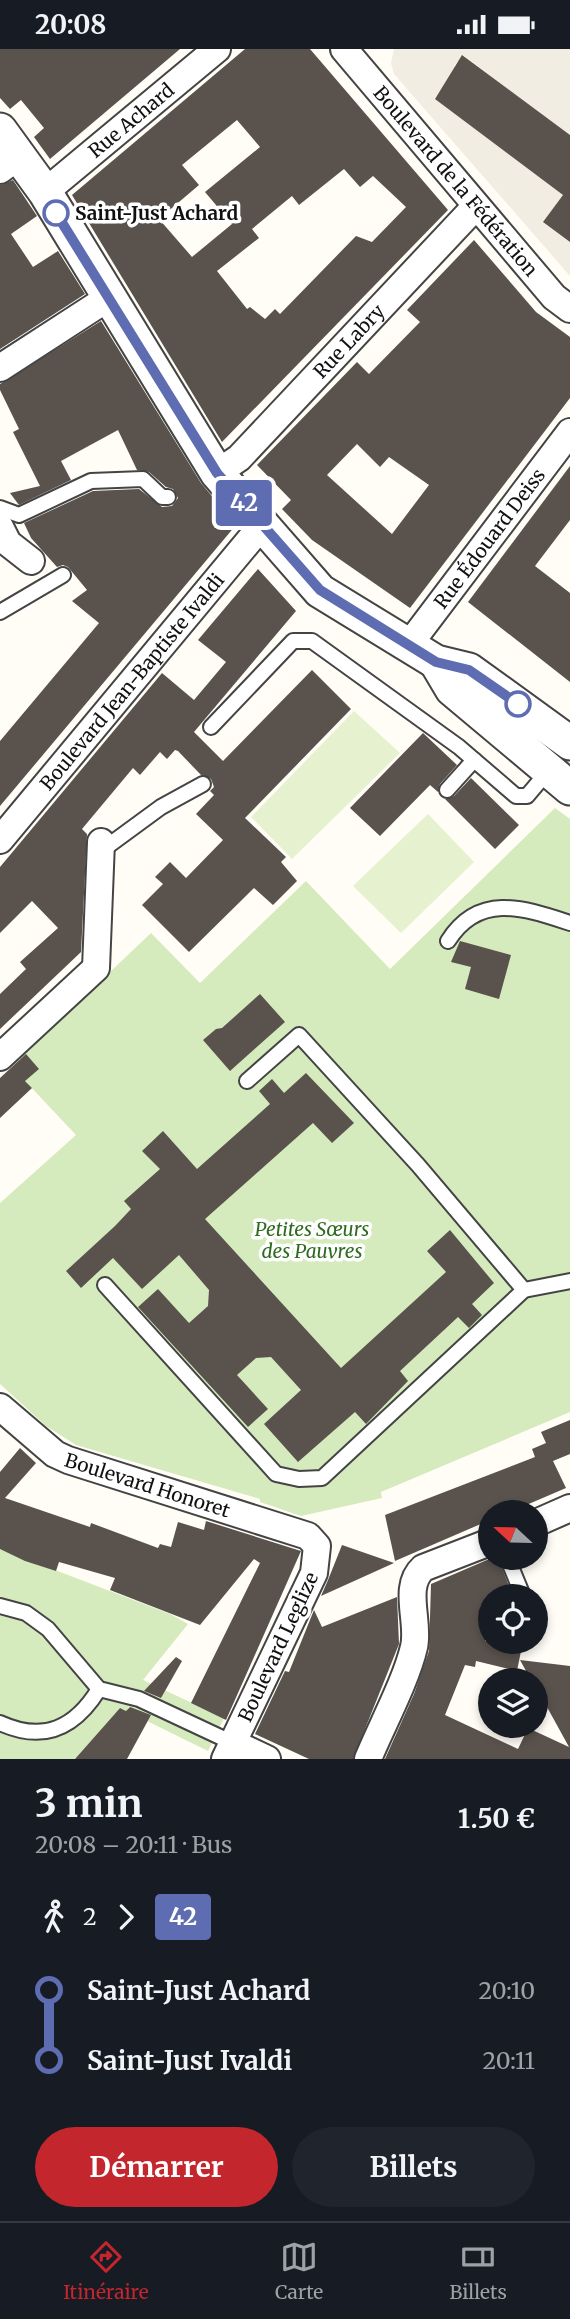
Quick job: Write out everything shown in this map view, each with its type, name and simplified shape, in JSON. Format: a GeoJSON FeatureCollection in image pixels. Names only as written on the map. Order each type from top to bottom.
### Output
{"type":"FeatureCollection","features":[{"type":"Feature","properties":{"kind":"street","name":"Rue Achard"},"geometry":{"type":"LineString","coordinates":[[45,193],[217,49]]}},
{"type":"Feature","properties":{"kind":"street","name":"Boulevard de la Fédération"},"geometry":{"type":"LineString","coordinates":[[345,49],[554,297],[570,309]]}},
{"type":"Feature","properties":{"kind":"street"},"geometry":{"type":"LineString","coordinates":[[6,152],[45,193],[217,473],[320,590],[422,654],[469,670],[570,743]]}},
{"type":"Feature","properties":{"kind":"street","name":"Rue Labry"},"geometry":{"type":"LineString","coordinates":[[217,473],[239,458],[476,206]]}},
{"type":"Feature","properties":{"kind":"street"},"geometry":{"type":"LineString","coordinates":[[0,368],[108,298]]}},
{"type":"Feature","properties":{"kind":"street","name":"Rue Édouard Deiss"},"geometry":{"type":"LineString","coordinates":[[422,654],[570,432]]}},
{"type":"Feature","properties":{"kind":"street","name":"Boulevard Jean-Baptiste Ivaldi"},"geometry":{"type":"LineString","coordinates":[[0,840],[263,524]]}},
{"type":"Feature","properties":{"kind":"street"},"geometry":{"type":"LineString","coordinates":[[0,527],[8,543],[31,561]]}},
{"type":"Feature","properties":{"kind":"street"},"geometry":{"type":"LineString","coordinates":[[422,654],[452,689],[560,779]]}},
{"type":"Feature","properties":{"kind":"street"},"geometry":{"type":"LineString","coordinates":[[1,1053],[96,968],[101,846]]}},
{"type":"Feature","properties":{"kind":"street","name":"Boulevard Honoret"},"geometry":{"type":"LineString","coordinates":[[0,1407],[55,1454],[68,1461],[308,1535]]}},
{"type":"Feature","properties":{"kind":"street"},"geometry":{"type":"LineString","coordinates":[[548,1518],[570,1509]]}},
{"type":"Feature","properties":{"kind":"street","name":"Boulevard Leglize"},"geometry":{"type":"LineString","coordinates":[[229,1751],[314,1573],[317,1546],[308,1535]]}},
{"type":"Feature","properties":{"kind":"street"},"geometry":{"type":"LineString","coordinates":[[369,1759],[414,1647],[415,1575],[423,1568],[478,1547]]}},
{"type":"Feature","properties":{"kind":"street"},"geometry":{"type":"LineString","coordinates":[[229,1751],[267,1759]]}},
{"type":"Feature","properties":{"kind":"lane"},"geometry":{"type":"LineString","coordinates":[[0,508],[19,515],[91,481],[104,478],[143,479],[162,497],[167,497]]}},
{"type":"Feature","properties":{"kind":"lane"},"geometry":{"type":"LineString","coordinates":[[31,561],[46,585]]}},
{"type":"Feature","properties":{"kind":"lane"},"geometry":{"type":"LineString","coordinates":[[0,612],[63,575]]}},
{"type":"Feature","properties":{"kind":"lane"},"geometry":{"type":"LineString","coordinates":[[211,727],[293,641],[312,641],[474,761],[516,796],[527,796],[560,779]]}},
{"type":"Feature","properties":{"kind":"lane"},"geometry":{"type":"LineString","coordinates":[[447,790],[474,761]]}},
{"type":"Feature","properties":{"kind":"lane"},"geometry":{"type":"LineString","coordinates":[[101,846],[161,807],[203,784]]}},
{"type":"Feature","properties":{"kind":"lane"},"geometry":{"type":"LineString","coordinates":[[448,941],[456,929],[472,915],[494,909],[522,907],[570,923]]}},
{"type":"Feature","properties":{"kind":"lane"},"geometry":{"type":"LineString","coordinates":[[247,1081],[299,1035],[418,1165],[524,1290]]}},
{"type":"Feature","properties":{"kind":"lane"},"geometry":{"type":"LineString","coordinates":[[105,1285],[276,1474],[299,1479],[322,1478],[524,1290],[570,1281]]}},
{"type":"Feature","properties":{"kind":"lane"},"geometry":{"type":"LineString","coordinates":[[0,1606],[26,1613],[48,1629],[99,1689],[139,1699],[229,1751]]}},
{"type":"Feature","properties":{"kind":"lane"},"geometry":{"type":"LineString","coordinates":[[0,1723],[15,1730],[35,1732],[65,1726],[85,1712],[99,1689]]}},
{"type":"Feature","properties":{"kind":"green space"},"geometry":{"type":"Polygon","coordinates":[[[354,711],[400,753],[292,859],[251,817],[354,711]]]}},
{"type":"Feature","properties":{"kind":"green space","name":"Petites Sœurs des Pauvres"},"geometry":{"type":"Polygon","coordinates":[[[555,808],[570,819],[570,1412],[381,1492],[382,1498],[301,1516],[260,1502],[260,1499],[76,1445],[46,1426],[0,1384],[0,1203],[76,1135],[11,1066],[151,933],[200,983],[306,881],[390,969],[555,808]]]}},
{"type":"Feature","properties":{"kind":"green space"},"geometry":{"type":"Polygon","coordinates":[[[428,814],[474,862],[401,933],[353,886],[428,814]]]}},
{"type":"Feature","properties":{"kind":"green space"},"geometry":{"type":"Polygon","coordinates":[[[0,1549],[170,1614],[188,1624],[143,1680],[224,1718],[208,1751],[147,1721],[149,1717],[129,1707],[126,1711],[120,1708],[75,1759],[0,1759],[0,1549]]]}},
{"type":"Feature","properties":{"kind":"shaded area"},"geometry":{"type":"Polygon","coordinates":[[[394,49],[570,49],[570,135],[463,55],[454,66],[457,69],[435,98],[563,195],[543,222],[570,242],[570,276],[394,74],[391,63],[394,49]]]}},
{"type":"Feature","properties":{"kind":"building"},"geometry":{"type":"Polygon","coordinates":[[[0,49],[180,49],[50,159],[34,137],[44,128],[21,100],[10,109],[0,98],[0,49]]]}},
{"type":"Feature","properties":{"kind":"building"},"geometry":{"type":"Polygon","coordinates":[[[245,49],[310,49],[448,210],[222,442],[72,195],[245,49]],[[237,120],[182,165],[199,185],[159,219],[192,257],[232,224],[205,192],[260,147],[237,120]],[[344,169],[299,205],[292,196],[252,229],[259,238],[217,271],[247,309],[250,307],[265,319],[275,309],[280,314],[356,236],[372,242],[406,207],[373,176],[360,187],[344,169]]]}},
{"type":"Feature","properties":{"kind":"building"},"geometry":{"type":"Polygon","coordinates":[[[462,55],[570,135],[570,242],[543,222],[563,195],[435,99],[462,55]]]}},
{"type":"Feature","properties":{"kind":"building"},"geometry":{"type":"Polygon","coordinates":[[[13,180],[37,216],[11,234],[33,267],[58,251],[85,294],[0,349],[0,185],[13,180]]]}},
{"type":"Feature","properties":{"kind":"building"},"geometry":{"type":"Polygon","coordinates":[[[474,240],[536,312],[570,337],[570,398],[410,608],[312,540],[282,509],[291,500],[257,465],[357,362],[369,374],[420,322],[407,310],[474,240]],[[357,444],[327,475],[392,534],[429,485],[389,457],[380,467],[357,444]]]}},
{"type":"Feature","properties":{"kind":"building"},"geometry":{"type":"Polygon","coordinates":[[[101,321],[201,483],[236,525],[0,806],[0,741],[99,623],[72,601],[87,590],[68,567],[57,567],[31,538],[24,523],[93,491],[139,489],[162,507],[172,506],[178,498],[173,489],[166,487],[149,472],[137,470],[118,430],[61,461],[71,480],[19,505],[10,493],[40,486],[13,432],[19,429],[0,390],[0,384],[101,321]]]}},
{"type":"Feature","properties":{"kind":"building"},"geometry":{"type":"Polygon","coordinates":[[[570,466],[570,520],[535,566],[570,593],[570,682],[468,602],[570,466]]]}},
{"type":"Feature","properties":{"kind":"building"},"geometry":{"type":"Polygon","coordinates":[[[258,569],[296,611],[194,732],[223,761],[312,670],[351,709],[245,818],[286,857],[281,862],[297,881],[273,905],[254,888],[189,952],[142,905],[163,884],[155,877],[170,862],[186,878],[223,840],[196,814],[214,795],[210,791],[214,787],[211,779],[201,775],[178,751],[175,750],[167,759],[160,752],[140,775],[133,768],[82,829],[87,834],[81,952],[0,1029],[0,994],[26,969],[20,962],[58,928],[32,901],[0,933],[0,867],[162,673],[194,700],[226,662],[198,640],[258,569]]]}},
{"type":"Feature","properties":{"kind":"building"},"geometry":{"type":"Polygon","coordinates":[[[423,733],[457,765],[440,784],[438,792],[430,785],[380,836],[350,808],[423,733]]]}},
{"type":"Feature","properties":{"kind":"building"},"geometry":{"type":"Polygon","coordinates":[[[471,778],[519,825],[495,849],[445,799],[454,796],[471,778]]]}},
{"type":"Feature","properties":{"kind":"building"},"geometry":{"type":"Polygon","coordinates":[[[460,941],[511,955],[499,999],[465,989],[471,967],[451,962],[460,941]]]}},
{"type":"Feature","properties":{"kind":"building"},"geometry":{"type":"Polygon","coordinates":[[[260,994],[285,1022],[230,1071],[203,1040],[216,1029],[222,1028],[260,994]]]}},
{"type":"Feature","properties":{"kind":"building"},"geometry":{"type":"Polygon","coordinates":[[[26,1054],[39,1069],[25,1081],[32,1088],[0,1118],[0,1078],[26,1054]]]}},
{"type":"Feature","properties":{"kind":"building"},"geometry":{"type":"Polygon","coordinates":[[[306,1073],[354,1123],[332,1143],[313,1123],[205,1219],[341,1368],[446,1272],[427,1251],[450,1230],[494,1283],[472,1304],[482,1315],[469,1328],[458,1317],[400,1371],[408,1381],[366,1424],[355,1412],[298,1462],[264,1424],[301,1390],[271,1357],[256,1358],[237,1375],[268,1409],[248,1427],[138,1307],[158,1289],[189,1323],[208,1306],[209,1290],[179,1255],[142,1289],[113,1258],[81,1288],[66,1271],[131,1209],[124,1201],[160,1169],[142,1151],[163,1131],[197,1169],[270,1104],[259,1091],[272,1079],[284,1093],[306,1073]]]}},
{"type":"Feature","properties":{"kind":"building"},"geometry":{"type":"Polygon","coordinates":[[[570,1420],[570,1454],[553,1461],[566,1488],[538,1500],[478,1500],[478,1525],[395,1561],[385,1515],[535,1457],[532,1449],[546,1443],[541,1432],[570,1420]]]}},
{"type":"Feature","properties":{"kind":"building"},"geometry":{"type":"Polygon","coordinates":[[[20,1448],[36,1463],[5,1498],[90,1527],[91,1523],[158,1548],[160,1544],[171,1547],[178,1522],[204,1530],[206,1521],[301,1551],[226,1720],[191,1703],[260,1563],[254,1559],[200,1625],[110,1590],[115,1578],[59,1562],[56,1571],[25,1561],[0,1549],[0,1472],[20,1448]]]}},
{"type":"Feature","properties":{"kind":"building"},"geometry":{"type":"Polygon","coordinates":[[[342,1545],[394,1563],[321,1596],[328,1580],[342,1545]]]}},
{"type":"Feature","properties":{"kind":"building"},"geometry":{"type":"Polygon","coordinates":[[[478,1564],[478,1570],[503,1570],[508,1584],[478,1584],[478,1654],[520,1654],[518,1668],[505,1668],[476,1661],[475,1667],[465,1665],[445,1715],[478,1730],[478,1738],[494,1738],[518,1749],[523,1738],[548,1737],[569,1747],[548,1709],[548,1668],[524,1668],[520,1660],[570,1666],[570,1759],[385,1759],[414,1694],[429,1651],[431,1584],[478,1564]]]}},
{"type":"Feature","properties":{"kind":"building"},"geometry":{"type":"Polygon","coordinates":[[[397,1597],[399,1644],[353,1759],[309,1759],[255,1734],[285,1671],[289,1672],[314,1610],[322,1627],[397,1597]]]}},
{"type":"Feature","properties":{"kind":"building"},"geometry":{"type":"Polygon","coordinates":[[[176,1657],[182,1661],[161,1698],[144,1691],[176,1657]]]}},
{"type":"Feature","properties":{"kind":"building"},"geometry":{"type":"Polygon","coordinates":[[[130,1707],[151,1715],[127,1759],[75,1759],[120,1708],[126,1711],[130,1707]]]}},
{"type":"Feature","properties":{"kind":"bus line","name":"42"},"geometry":{"type":"LineString","coordinates":[[56,213],[217,473],[320,590],[370,625],[436,662],[469,670],[518,704]]}},
{"type":"Feature","properties":{"kind":"place","name":"Saint-Just Achard"},"geometry":{"type":"Point","coordinates":[56,213]}}]}
